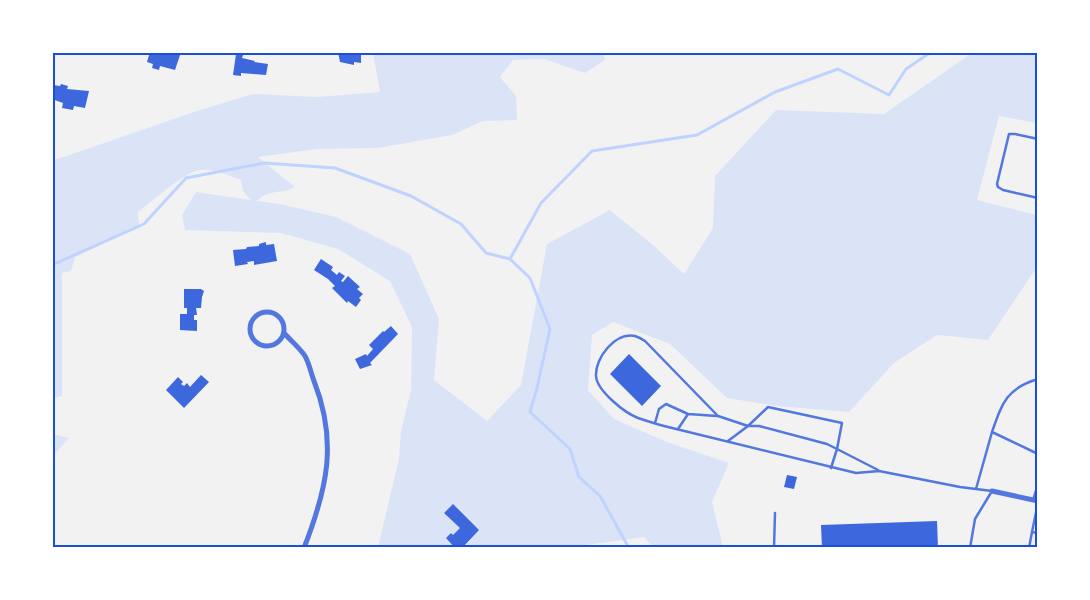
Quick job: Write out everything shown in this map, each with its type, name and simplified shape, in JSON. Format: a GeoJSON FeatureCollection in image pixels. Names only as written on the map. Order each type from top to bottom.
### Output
{"type":"FeatureCollection","features":[{"type":"Feature","properties":{"kind":"street"},"geometry":{"type":"LineString","coordinates":[[284,333],[277,344],[271,346],[258,344],[250,335],[250,322],[259,313],[271,312],[282,319],[284,333],[304,355],[319,393],[327,427],[329,455],[323,492],[316,518],[304,548]]}},
{"type":"Feature","properties":{"kind":"street"},"geometry":{"type":"LineString","coordinates":[[992,491],[1036,501]]}},
{"type":"Feature","properties":{"kind":"lane"},"geometry":{"type":"LineString","coordinates":[[1038,139],[1009,134],[997,184],[1003,190],[1038,198]]}},
{"type":"Feature","properties":{"kind":"lane"},"geometry":{"type":"LineString","coordinates":[[718,416],[645,341],[634,336],[620,338],[609,347],[598,362],[596,377],[602,390],[636,418],[831,468],[856,473],[879,471],[992,491],[975,519],[970,548]]}},
{"type":"Feature","properties":{"kind":"lane"},"geometry":{"type":"LineString","coordinates":[[976,489],[992,432],[1009,393],[1025,382],[1038,379]]}},
{"type":"Feature","properties":{"kind":"lane"},"geometry":{"type":"LineString","coordinates":[[655,423],[659,409],[666,404],[688,414],[718,416],[748,426],[768,429],[827,444],[879,471]]}},
{"type":"Feature","properties":{"kind":"lane"},"geometry":{"type":"LineString","coordinates":[[728,441],[748,426],[768,407],[842,423],[831,468]]}},
{"type":"Feature","properties":{"kind":"lane"},"geometry":{"type":"LineString","coordinates":[[678,429],[688,414]]}},
{"type":"Feature","properties":{"kind":"lane"},"geometry":{"type":"LineString","coordinates":[[992,432],[1038,454]]}},
{"type":"Feature","properties":{"kind":"lane"},"geometry":{"type":"LineString","coordinates":[[1029,548],[1038,485]]}},
{"type":"Feature","properties":{"kind":"lane"},"geometry":{"type":"LineString","coordinates":[[774,548],[775,513]]}},
{"type":"Feature","properties":{"kind":"lane"},"geometry":{"type":"LineString","coordinates":[[1032,532],[1038,533]]}},
{"type":"Feature","properties":{"kind":"shaded area"},"geometry":{"type":"Polygon","coordinates":[[[373,53],[604,53],[605,60],[585,73],[544,59],[513,60],[500,77],[516,96],[517,120],[483,121],[452,135],[378,148],[317,149],[258,157],[295,187],[285,191],[266,194],[257,201],[280,204],[336,217],[410,254],[439,319],[434,380],[487,421],[521,385],[547,244],[610,210],[654,246],[684,274],[713,228],[715,176],[776,110],[884,114],[972,53],[1037,53],[1037,123],[999,116],[977,200],[1037,215],[1037,267],[988,340],[937,335],[894,363],[849,412],[777,406],[727,398],[670,344],[613,322],[592,335],[588,390],[614,419],[667,442],[729,463],[712,502],[723,547],[653,547],[644,537],[565,548],[378,547],[399,459],[401,431],[411,390],[412,327],[390,281],[338,249],[281,233],[185,230],[182,215],[196,192],[251,200],[243,191],[241,180],[215,171],[199,170],[178,181],[138,212],[139,226],[75,257],[71,271],[62,273],[62,396],[55,398],[53,434],[69,438],[53,456],[52,161],[200,110],[253,94],[317,97],[380,92],[373,53]]]}},
{"type":"Feature","properties":{"kind":"building"},"geometry":{"type":"Polygon","coordinates":[[[150,52],[181,52],[175,70],[160,66],[159,70],[152,68],[153,64],[147,62],[150,52]]]}},
{"type":"Feature","properties":{"kind":"building"},"geometry":{"type":"Polygon","coordinates":[[[338,52],[361,52],[361,63],[354,62],[354,65],[340,62],[338,52]]]}},
{"type":"Feature","properties":{"kind":"building"},"geometry":{"type":"Polygon","coordinates":[[[236,54],[243,55],[242,58],[254,62],[268,64],[266,75],[241,73],[241,76],[233,75],[236,54]]]}},
{"type":"Feature","properties":{"kind":"building"},"geometry":{"type":"Polygon","coordinates":[[[61,84],[68,86],[67,89],[89,91],[85,108],[74,106],[73,110],[62,108],[63,103],[52,99],[53,85],[60,86],[61,84]]]}},
{"type":"Feature","properties":{"kind":"building"},"geometry":{"type":"Polygon","coordinates":[[[266,242],[266,245],[274,244],[277,261],[254,265],[254,261],[235,266],[233,250],[259,246],[259,244],[266,242]]]}},
{"type":"Feature","properties":{"kind":"building"},"geometry":{"type":"Polygon","coordinates":[[[321,259],[333,267],[331,270],[337,275],[339,272],[345,276],[341,281],[343,282],[348,276],[360,287],[357,289],[363,294],[359,298],[361,300],[356,307],[348,301],[347,303],[332,288],[335,286],[328,279],[314,270],[321,259]]]}},
{"type":"Feature","properties":{"kind":"building"},"geometry":{"type":"Polygon","coordinates":[[[184,289],[201,289],[204,291],[201,308],[196,308],[197,315],[194,315],[194,320],[197,320],[197,331],[180,330],[180,314],[187,314],[187,308],[184,308],[184,289]]]}},
{"type":"Feature","properties":{"kind":"building"},"geometry":{"type":"Polygon","coordinates":[[[391,326],[398,334],[370,363],[372,365],[360,369],[355,359],[366,354],[367,356],[373,349],[369,345],[391,326]]]}},
{"type":"Feature","properties":{"kind":"building"},"geometry":{"type":"Polygon","coordinates":[[[629,354],[661,386],[642,406],[610,374],[629,354]]]}},
{"type":"Feature","properties":{"kind":"building"},"geometry":{"type":"Polygon","coordinates":[[[201,375],[209,382],[184,408],[166,390],[178,377],[183,382],[181,384],[184,386],[187,383],[190,387],[201,375]]]}},
{"type":"Feature","properties":{"kind":"building"},"geometry":{"type":"Polygon","coordinates":[[[787,475],[797,477],[794,489],[784,487],[787,475]]]}},
{"type":"Feature","properties":{"kind":"building"},"geometry":{"type":"Polygon","coordinates":[[[453,504],[479,530],[462,548],[455,548],[446,538],[451,533],[453,535],[460,528],[444,513],[453,504]]]}},
{"type":"Feature","properties":{"kind":"building"},"geometry":{"type":"Polygon","coordinates":[[[937,521],[938,548],[822,548],[821,525],[937,521]]]}},
{"type":"Feature","properties":{"kind":"waterway"},"geometry":{"type":"LineString","coordinates":[[510,259],[541,203],[592,151],[697,135],[775,92],[838,69],[889,95],[906,69],[931,52]]}},
{"type":"Feature","properties":{"kind":"waterway"},"geometry":{"type":"LineString","coordinates":[[52,265],[144,224],[186,178],[264,163],[335,168],[411,196],[461,224],[486,253],[510,259],[530,278],[550,329],[530,412],[570,449],[579,477],[600,496],[629,548]]}}]}
